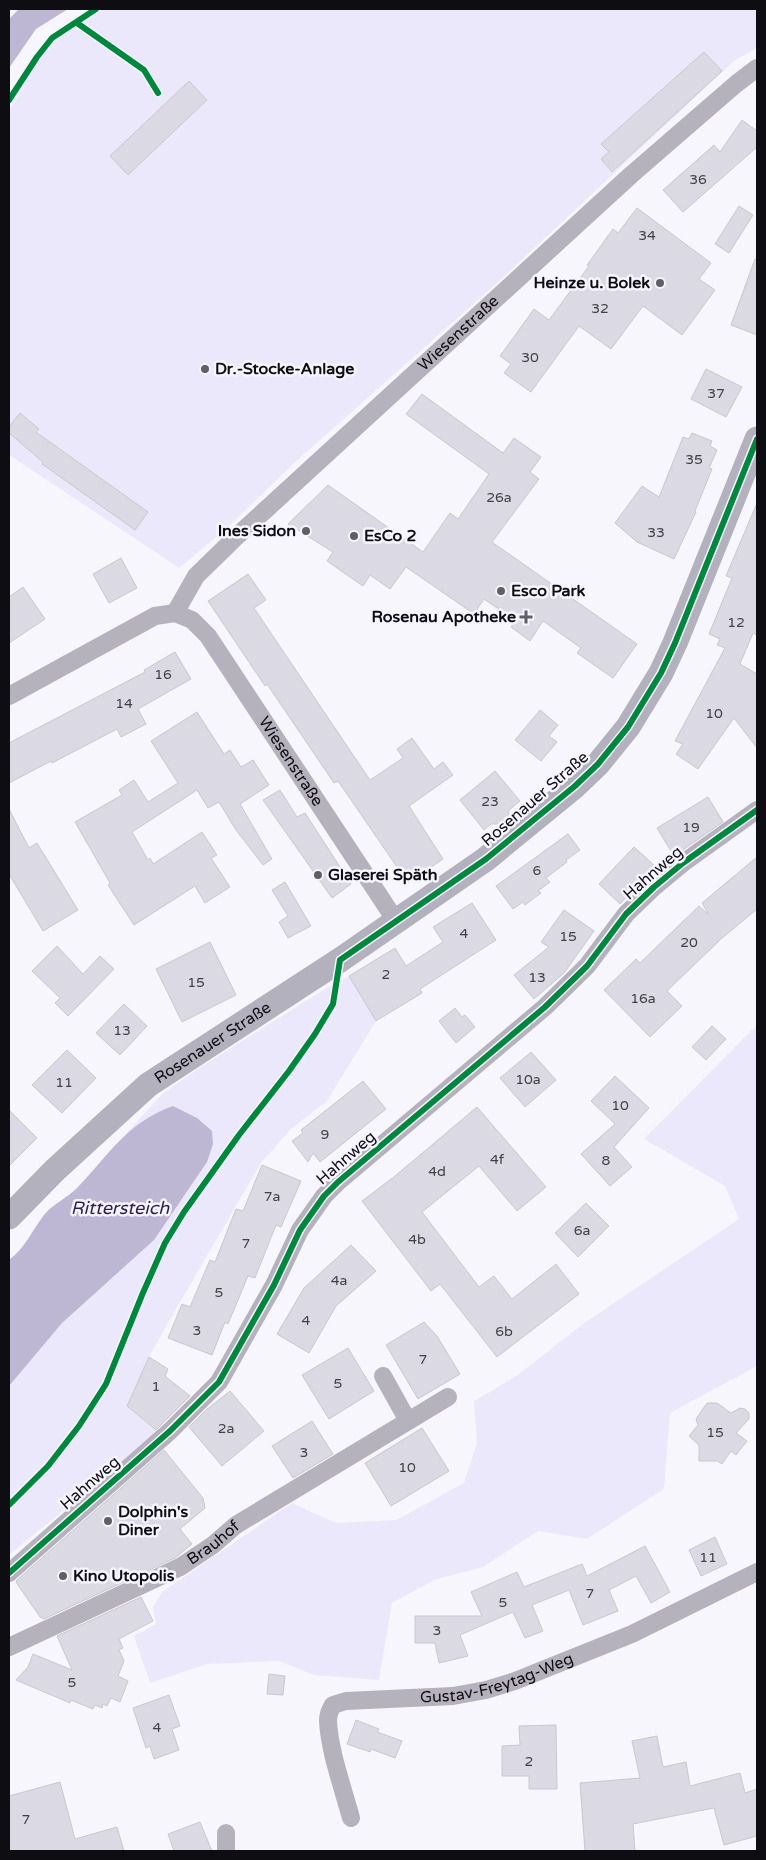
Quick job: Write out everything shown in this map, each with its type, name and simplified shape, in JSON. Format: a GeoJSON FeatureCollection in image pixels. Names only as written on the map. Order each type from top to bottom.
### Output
{"type":"FeatureCollection","features":[{"type":"Feature","properties":{"kind":"street","name":"Wiesenstraße"},"geometry":{"type":"LineString","coordinates":[[396,921],[208,636],[192,620],[175,613],[196,576],[230,542],[631,175],[757,68]]}},
{"type":"Feature","properties":{"kind":"street","name":"Rosenauer Straße"},"geometry":{"type":"LineString","coordinates":[[9,1217],[55,1170],[148,1085],[332,965],[486,859],[575,786],[598,764],[628,728],[661,673],[675,643],[757,440]]}},
{"type":"Feature","properties":{"kind":"street"},"geometry":{"type":"LineString","coordinates":[[9,696],[155,616],[175,613]]}},
{"type":"Feature","properties":{"kind":"street","name":"Hahnweg"},"geometry":{"type":"LineString","coordinates":[[9,1573],[170,1431],[219,1382],[274,1285],[300,1230],[324,1196],[338,1182],[545,1007],[587,966],[626,914],[654,887],[683,863],[757,810]]}},
{"type":"Feature","properties":{"kind":"street"},"geometry":{"type":"LineString","coordinates":[[383,1376],[408,1421]]}},
{"type":"Feature","properties":{"kind":"street","name":"Brauhof"},"geometry":{"type":"LineString","coordinates":[[9,1647],[180,1567],[213,1545],[236,1525],[448,1397]]}},
{"type":"Feature","properties":{"kind":"street","name":"Gustav-Freytag-Weg"},"geometry":{"type":"LineString","coordinates":[[351,1818],[332,1744],[328,1720],[329,1712],[333,1705],[346,1701],[453,1696],[486,1690],[514,1681],[632,1634],[757,1572]]}},
{"type":"Feature","properties":{"kind":"street"},"geometry":{"type":"LineString","coordinates":[[226,1833],[226,1851]]}},
{"type":"Feature","properties":{"kind":"shaded area","name":"Dr.-Stocke-Anlage"},"geometry":{"type":"Polygon","coordinates":[[[100,9],[757,9],[757,48],[734,61],[497,283],[292,465],[227,528],[179,568],[9,455],[9,111],[39,61],[55,42],[100,9]]]}},
{"type":"Feature","properties":{"kind":"shaded area"},"geometry":{"type":"Polygon","coordinates":[[[349,976],[376,1021],[327,1101],[291,1129],[261,1163],[149,1357],[127,1406],[159,1432],[9,1555],[9,1260],[20,1252],[45,1214],[76,1189],[163,1093],[320,992],[349,976]]]}},
{"type":"Feature","properties":{"kind":"shaded area"},"geometry":{"type":"Polygon","coordinates":[[[757,1025],[757,1366],[670,1413],[664,1489],[587,1539],[538,1531],[483,1567],[434,1580],[392,1603],[379,1680],[314,1675],[279,1661],[207,1664],[150,1683],[134,1636],[156,1624],[153,1607],[162,1592],[292,1503],[336,1523],[396,1520],[464,1483],[477,1443],[474,1401],[515,1377],[583,1324],[739,1219],[725,1186],[644,1139],[757,1025]]]}},
{"type":"Feature","properties":{"kind":"water"},"geometry":{"type":"Polygon","coordinates":[[[19,9],[68,9],[36,29],[9,68],[9,19],[19,9]]]}},
{"type":"Feature","properties":{"kind":"water","name":"Rittersteich"},"geometry":{"type":"Polygon","coordinates":[[[173,1106],[197,1118],[212,1131],[213,1144],[207,1162],[154,1240],[62,1323],[9,1386],[9,1260],[24,1245],[44,1215],[77,1188],[131,1130],[157,1113],[173,1106]]]}},
{"type":"Feature","properties":{"kind":"building"},"geometry":{"type":"Polygon","coordinates":[[[704,52],[722,71],[612,172],[601,159],[609,152],[601,144],[704,52]]]}},
{"type":"Feature","properties":{"kind":"building"},"geometry":{"type":"Polygon","coordinates":[[[189,81],[207,100],[128,175],[110,156],[189,81]]]}},
{"type":"Feature","properties":{"kind":"building"},"geometry":{"type":"Polygon","coordinates":[[[742,120],[757,131],[757,147],[683,212],[663,190],[714,145],[720,152],[742,120]]]}},
{"type":"Feature","properties":{"kind":"building"},"geometry":{"type":"Polygon","coordinates":[[[739,206],[753,215],[729,253],[715,244],[739,206]]]}},
{"type":"Feature","properties":{"kind":"building"},"geometry":{"type":"Polygon","coordinates":[[[637,208],[711,263],[699,279],[715,290],[682,335],[643,306],[611,349],[579,326],[531,392],[504,373],[511,364],[500,356],[534,309],[549,320],[589,266],[587,265],[613,229],[618,233],[637,208]]]}},
{"type":"Feature","properties":{"kind":"building"},"geometry":{"type":"Polygon","coordinates":[[[755,259],[757,259],[757,335],[731,325],[755,259]]]}},
{"type":"Feature","properties":{"kind":"building"},"geometry":{"type":"Polygon","coordinates":[[[706,369],[742,387],[726,417],[691,399],[706,369]]]}},
{"type":"Feature","properties":{"kind":"building"},"geometry":{"type":"Polygon","coordinates":[[[422,394],[503,453],[514,438],[541,457],[530,472],[539,479],[492,542],[637,644],[613,678],[577,653],[581,648],[543,621],[530,641],[511,627],[516,621],[484,599],[474,614],[406,567],[390,589],[370,575],[363,586],[327,561],[333,552],[288,524],[328,485],[423,552],[450,513],[458,519],[489,474],[406,414],[422,394]]]}},
{"type":"Feature","properties":{"kind":"building"},"geometry":{"type":"Polygon","coordinates":[[[20,413],[39,429],[36,432],[148,512],[135,530],[42,464],[43,462],[9,433],[9,427],[20,413]]]}},
{"type":"Feature","properties":{"kind":"building"},"geometry":{"type":"Polygon","coordinates":[[[692,433],[712,441],[710,446],[717,450],[709,468],[712,469],[696,512],[674,559],[637,542],[615,523],[642,486],[659,497],[683,437],[689,439],[692,433]]]}},
{"type":"Feature","properties":{"kind":"building"},"geometry":{"type":"Polygon","coordinates":[[[757,503],[757,635],[753,633],[740,664],[757,674],[757,748],[734,718],[698,769],[676,754],[683,744],[675,741],[725,648],[717,645],[720,639],[709,634],[732,578],[726,576],[757,503]]]}},
{"type":"Feature","properties":{"kind":"building"},"geometry":{"type":"Polygon","coordinates":[[[121,558],[137,588],[109,603],[93,574],[121,558]]]}},
{"type":"Feature","properties":{"kind":"building"},"geometry":{"type":"Polygon","coordinates":[[[248,574],[266,600],[254,608],[370,780],[403,758],[397,749],[412,738],[434,769],[443,762],[453,775],[409,806],[443,859],[408,883],[338,781],[334,783],[267,684],[265,686],[208,601],[248,574]]]}},
{"type":"Feature","properties":{"kind":"building"},"geometry":{"type":"Polygon","coordinates":[[[23,587],[45,619],[9,643],[9,597],[23,587]]]}},
{"type":"Feature","properties":{"kind":"building"},"geometry":{"type":"Polygon","coordinates":[[[175,652],[191,679],[138,709],[146,724],[121,737],[117,729],[9,783],[9,743],[145,672],[144,670],[175,652]]]}},
{"type":"Feature","properties":{"kind":"building"},"geometry":{"type":"Polygon","coordinates":[[[540,710],[558,725],[549,736],[557,742],[541,761],[515,740],[540,710]]]}},
{"type":"Feature","properties":{"kind":"building"},"geometry":{"type":"Polygon","coordinates":[[[197,712],[224,754],[230,750],[241,767],[253,760],[269,785],[240,804],[272,859],[263,865],[236,830],[219,802],[208,808],[197,790],[132,832],[148,860],[150,858],[153,864],[202,832],[217,855],[211,858],[230,887],[205,903],[195,886],[134,925],[108,885],[110,883],[75,822],[122,795],[119,790],[134,780],[148,802],[178,783],[151,741],[197,712]]]}},
{"type":"Feature","properties":{"kind":"building"},"geometry":{"type":"Polygon","coordinates":[[[495,771],[520,801],[509,810],[508,818],[501,824],[491,824],[484,830],[460,800],[495,771]]]}},
{"type":"Feature","properties":{"kind":"building"},"geometry":{"type":"Polygon","coordinates":[[[280,790],[297,817],[305,813],[351,884],[332,898],[263,800],[280,790]]]}},
{"type":"Feature","properties":{"kind":"building"},"geometry":{"type":"Polygon","coordinates":[[[708,797],[723,822],[674,856],[657,828],[708,797]]]}},
{"type":"Feature","properties":{"kind":"building"},"geometry":{"type":"Polygon","coordinates":[[[9,809],[29,848],[37,843],[78,910],[43,931],[9,874],[9,809]]]}},
{"type":"Feature","properties":{"kind":"building"},"geometry":{"type":"Polygon","coordinates":[[[568,834],[580,850],[546,878],[550,882],[538,891],[541,893],[525,905],[523,902],[513,909],[496,886],[568,834]]]}},
{"type":"Feature","properties":{"kind":"building"},"geometry":{"type":"Polygon","coordinates":[[[634,847],[655,866],[620,904],[599,884],[634,847]]]}},
{"type":"Feature","properties":{"kind":"building"},"geometry":{"type":"Polygon","coordinates":[[[757,857],[757,909],[721,939],[667,991],[682,1006],[650,1037],[604,990],[636,959],[640,963],[699,906],[709,915],[702,903],[757,857]]]}},
{"type":"Feature","properties":{"kind":"building"},"geometry":{"type":"Polygon","coordinates":[[[285,882],[311,926],[288,938],[279,922],[288,916],[272,890],[285,882]]]}},
{"type":"Feature","properties":{"kind":"building"},"geometry":{"type":"Polygon","coordinates":[[[472,903],[496,940],[420,989],[422,993],[376,1021],[349,976],[395,948],[406,966],[443,942],[433,927],[472,903]]]}},
{"type":"Feature","properties":{"kind":"building"},"geometry":{"type":"Polygon","coordinates":[[[564,910],[594,931],[564,973],[534,999],[514,975],[549,947],[541,942],[564,910]]]}},
{"type":"Feature","properties":{"kind":"building"},"geometry":{"type":"Polygon","coordinates":[[[210,942],[236,995],[182,1022],[156,969],[210,942]]]}},
{"type":"Feature","properties":{"kind":"building"},"geometry":{"type":"Polygon","coordinates":[[[57,946],[83,974],[100,956],[114,969],[68,1016],[55,1003],[60,998],[32,971],[57,946]]]}},
{"type":"Feature","properties":{"kind":"building"},"geometry":{"type":"Polygon","coordinates":[[[124,1004],[147,1026],[120,1055],[96,1033],[124,1004]]]}},
{"type":"Feature","properties":{"kind":"building"},"geometry":{"type":"Polygon","coordinates":[[[455,1008],[462,1017],[465,1015],[475,1027],[456,1043],[439,1021],[455,1008]]]}},
{"type":"Feature","properties":{"kind":"building"},"geometry":{"type":"Polygon","coordinates":[[[712,1026],[726,1039],[706,1060],[692,1047],[712,1026]]]}},
{"type":"Feature","properties":{"kind":"building"},"geometry":{"type":"Polygon","coordinates":[[[67,1050],[96,1078],[62,1113],[32,1085],[67,1050]]]}},
{"type":"Feature","properties":{"kind":"building"},"geometry":{"type":"Polygon","coordinates":[[[531,1052],[556,1080],[525,1107],[500,1078],[531,1052]]]}},
{"type":"Feature","properties":{"kind":"building"},"geometry":{"type":"Polygon","coordinates":[[[615,1076],[649,1108],[614,1147],[632,1167],[610,1186],[581,1154],[615,1124],[591,1101],[615,1076]]]}},
{"type":"Feature","properties":{"kind":"building"},"geometry":{"type":"Polygon","coordinates":[[[363,1081],[386,1109],[320,1162],[313,1153],[308,1162],[292,1141],[303,1133],[301,1130],[363,1081]]]}},
{"type":"Feature","properties":{"kind":"building"},"geometry":{"type":"Polygon","coordinates":[[[477,1107],[546,1187],[517,1211],[479,1166],[422,1212],[479,1287],[494,1276],[512,1299],[556,1264],[579,1294],[497,1357],[440,1284],[431,1291],[362,1201],[395,1176],[477,1107]]]}},
{"type":"Feature","properties":{"kind":"building"},"geometry":{"type":"Polygon","coordinates":[[[9,1110],[37,1138],[9,1166],[9,1110]]]}},
{"type":"Feature","properties":{"kind":"building"},"geometry":{"type":"Polygon","coordinates":[[[262,1165],[301,1181],[281,1227],[276,1225],[255,1278],[248,1276],[228,1324],[225,1322],[212,1355],[168,1338],[182,1304],[190,1307],[210,1260],[215,1262],[236,1209],[243,1211],[262,1165]]]}},
{"type":"Feature","properties":{"kind":"building"},"geometry":{"type":"Polygon","coordinates":[[[586,1203],[609,1226],[578,1257],[555,1233],[586,1203]]]}},
{"type":"Feature","properties":{"kind":"building"},"geometry":{"type":"Polygon","coordinates":[[[351,1245],[376,1271],[336,1306],[309,1353],[277,1334],[304,1288],[351,1245]]]}},
{"type":"Feature","properties":{"kind":"building"},"geometry":{"type":"Polygon","coordinates":[[[424,1322],[437,1336],[460,1374],[418,1399],[386,1345],[424,1322]]]}},
{"type":"Feature","properties":{"kind":"building"},"geometry":{"type":"Polygon","coordinates":[[[348,1348],[374,1391],[329,1419],[302,1375],[348,1348]]]}},
{"type":"Feature","properties":{"kind":"building"},"geometry":{"type":"Polygon","coordinates":[[[149,1357],[168,1369],[165,1376],[190,1396],[156,1430],[127,1406],[149,1357]]]}},
{"type":"Feature","properties":{"kind":"building"},"geometry":{"type":"Polygon","coordinates":[[[230,1391],[264,1431],[222,1466],[189,1427],[206,1410],[230,1391]]]}},
{"type":"Feature","properties":{"kind":"building"},"geometry":{"type":"Polygon","coordinates":[[[707,1403],[717,1403],[731,1413],[740,1408],[745,1409],[749,1413],[749,1419],[736,1433],[747,1441],[736,1455],[731,1451],[722,1464],[717,1461],[699,1461],[699,1445],[689,1436],[698,1425],[696,1419],[707,1403]]]}},
{"type":"Feature","properties":{"kind":"building"},"geometry":{"type":"Polygon","coordinates":[[[312,1421],[333,1454],[293,1478],[272,1446],[312,1421]]]}},
{"type":"Feature","properties":{"kind":"building"},"geometry":{"type":"Polygon","coordinates":[[[422,1428],[449,1471],[391,1506],[365,1463],[422,1428]]]}},
{"type":"Feature","properties":{"kind":"building"},"geometry":{"type":"Polygon","coordinates":[[[164,1450],[203,1498],[205,1508],[180,1529],[192,1544],[175,1558],[44,1619],[40,1617],[16,1582],[17,1580],[164,1450]]]}},
{"type":"Feature","properties":{"kind":"building"},"geometry":{"type":"Polygon","coordinates":[[[715,1537],[727,1564],[701,1576],[689,1550],[715,1537]]]}},
{"type":"Feature","properties":{"kind":"building"},"geometry":{"type":"Polygon","coordinates":[[[645,1546],[670,1592],[651,1603],[636,1576],[609,1590],[618,1611],[583,1625],[569,1590],[532,1605],[543,1631],[525,1638],[513,1612],[460,1635],[468,1656],[439,1663],[435,1643],[415,1643],[415,1616],[482,1616],[471,1592],[517,1572],[524,1587],[582,1564],[587,1576],[645,1546]]]}},
{"type":"Feature","properties":{"kind":"building"},"geometry":{"type":"Polygon","coordinates":[[[141,1597],[153,1621],[119,1639],[123,1648],[119,1650],[124,1661],[118,1676],[128,1681],[120,1702],[111,1698],[107,1706],[103,1704],[102,1708],[95,1705],[93,1709],[71,1700],[70,1703],[16,1680],[28,1667],[33,1654],[72,1670],[57,1636],[141,1597]]]}},
{"type":"Feature","properties":{"kind":"building"},"geometry":{"type":"Polygon","coordinates":[[[269,1674],[285,1676],[283,1695],[267,1694],[269,1674]]]}},
{"type":"Feature","properties":{"kind":"building"},"geometry":{"type":"Polygon","coordinates":[[[169,1695],[180,1726],[172,1729],[179,1750],[154,1759],[150,1746],[146,1748],[133,1708],[169,1695]]]}},
{"type":"Feature","properties":{"kind":"building"},"geometry":{"type":"Polygon","coordinates":[[[356,1720],[379,1729],[377,1732],[402,1741],[395,1758],[371,1749],[370,1752],[347,1744],[356,1720]]]}},
{"type":"Feature","properties":{"kind":"building"},"geometry":{"type":"Polygon","coordinates":[[[556,1725],[557,1789],[529,1789],[529,1776],[502,1776],[502,1746],[520,1745],[519,1726],[556,1725]]]}},
{"type":"Feature","properties":{"kind":"building"},"geometry":{"type":"Polygon","coordinates":[[[657,1736],[663,1767],[686,1762],[690,1786],[740,1773],[745,1793],[757,1789],[757,1836],[724,1845],[714,1808],[633,1824],[635,1851],[585,1851],[580,1783],[640,1778],[632,1741],[657,1736]]]}},
{"type":"Feature","properties":{"kind":"building"},"geometry":{"type":"Polygon","coordinates":[[[60,1782],[75,1839],[117,1827],[124,1851],[9,1851],[9,1796],[60,1782]]]}},
{"type":"Feature","properties":{"kind":"building"},"geometry":{"type":"Polygon","coordinates":[[[200,1822],[212,1851],[174,1851],[168,1834],[200,1822]]]}},
{"type":"Feature","properties":{"kind":"cycle path"},"geometry":{"type":"LineString","coordinates":[[9,100],[52,38],[96,9]]}},
{"type":"Feature","properties":{"kind":"cycle path"},"geometry":{"type":"LineString","coordinates":[[77,23],[144,70],[158,93]]}},
{"type":"Feature","properties":{"kind":"cycle path"},"geometry":{"type":"LineString","coordinates":[[9,1505],[48,1466],[79,1426],[106,1384],[165,1243],[184,1212],[239,1135],[315,1034],[333,1004],[340,960],[486,859],[575,786],[598,764],[628,727],[661,673],[675,643],[757,439]]}},
{"type":"Feature","properties":{"kind":"cycle path"},"geometry":{"type":"LineString","coordinates":[[9,1573],[170,1431],[219,1382],[274,1285],[300,1230],[324,1196],[338,1182],[545,1007],[587,966],[626,914],[654,887],[683,863],[757,810]]}},
{"type":"Feature","properties":{"kind":"place","name":"Heinze u. Bolek"},"geometry":{"type":"Point","coordinates":[660,283]}},
{"type":"Feature","properties":{"kind":"place","name":"Dr.-Stocke-Anlage"},"geometry":{"type":"Point","coordinates":[205,369]}},
{"type":"Feature","properties":{"kind":"place","name":"Ines Sidon"},"geometry":{"type":"Point","coordinates":[306,531]}},
{"type":"Feature","properties":{"kind":"place","name":"EsCo 2"},"geometry":{"type":"Point","coordinates":[354,536]}},
{"type":"Feature","properties":{"kind":"place","name":"Esco Park"},"geometry":{"type":"Point","coordinates":[501,591]}},
{"type":"Feature","properties":{"kind":"place","name":"Rosenau Apotheke"},"geometry":{"type":"Point","coordinates":[526,617]}},
{"type":"Feature","properties":{"kind":"place","name":"Glaserei Späth"},"geometry":{"type":"Point","coordinates":[318,875]}},
{"type":"Feature","properties":{"kind":"place","name":"Dolphin's Diner"},"geometry":{"type":"Point","coordinates":[108,1521]}},
{"type":"Feature","properties":{"kind":"place","name":"Kino Utopolis"},"geometry":{"type":"Point","coordinates":[63,1576]}}]}
